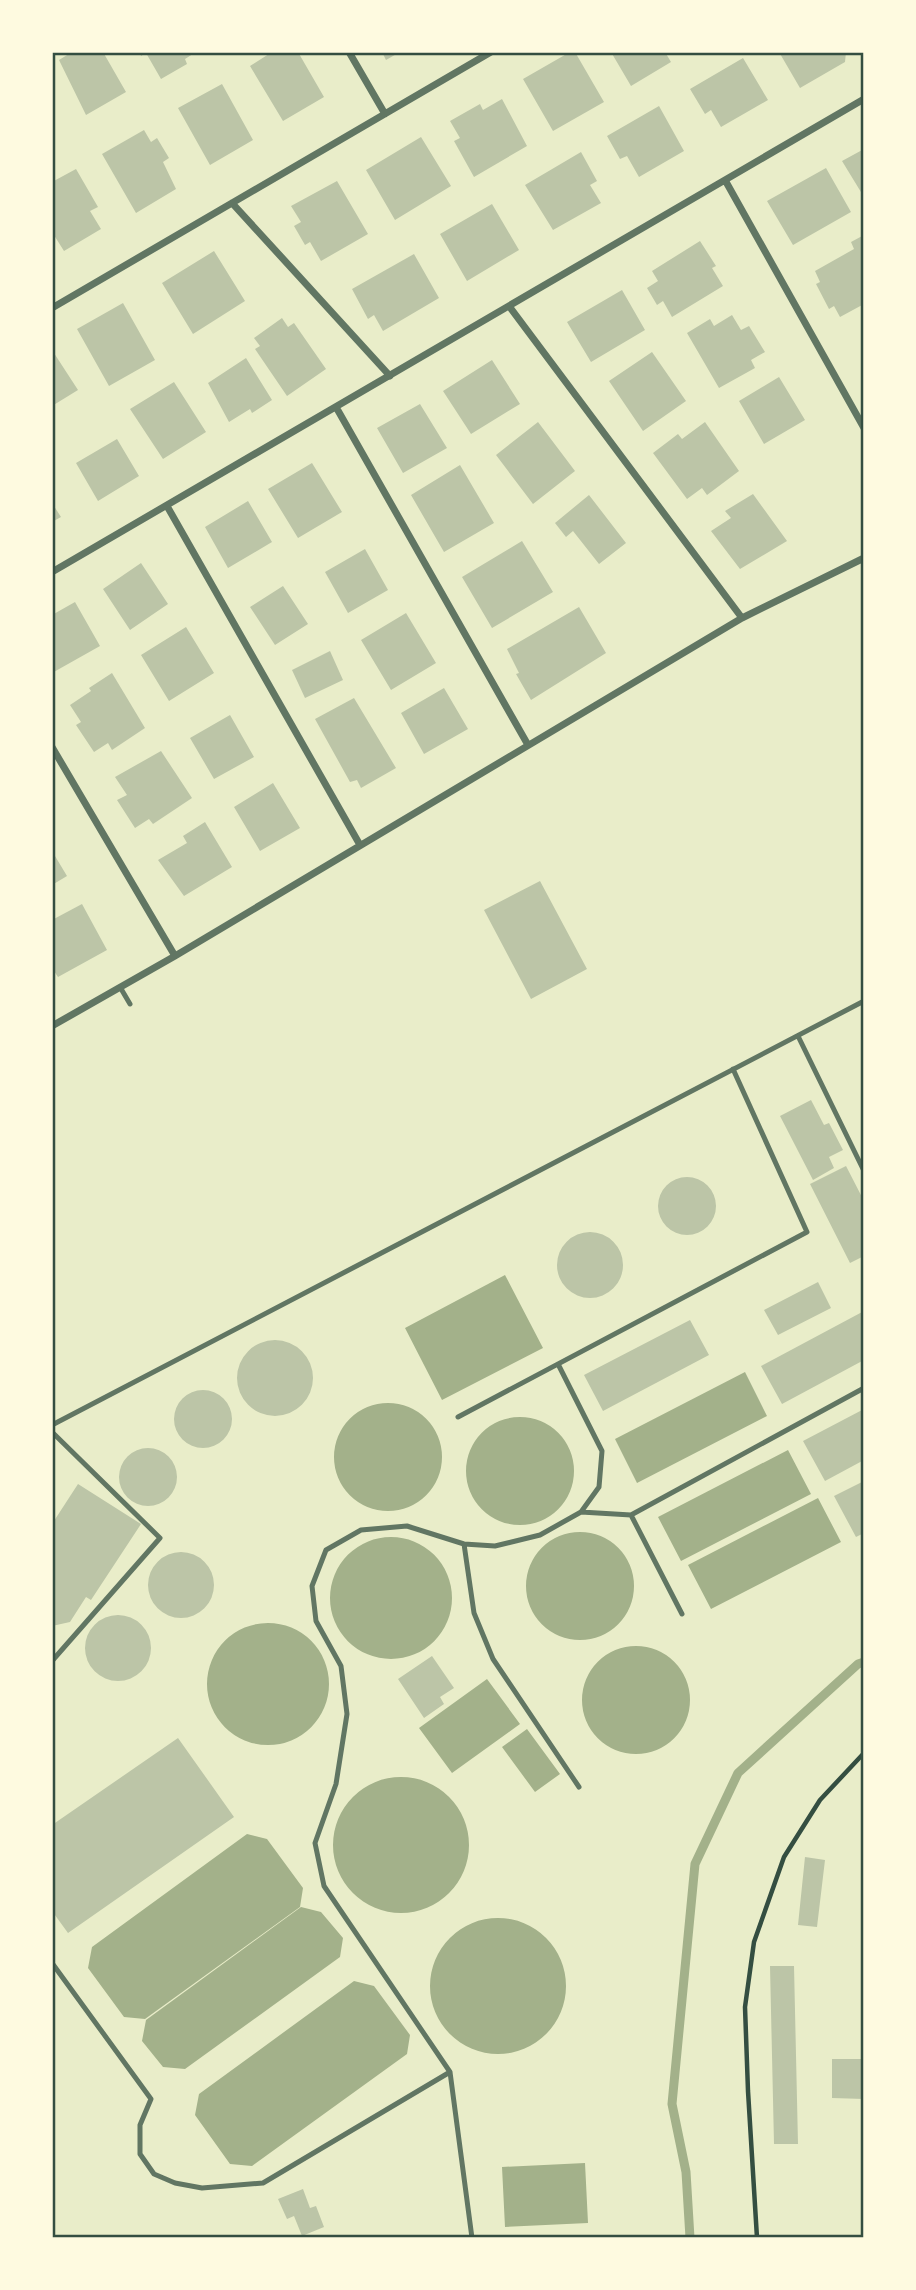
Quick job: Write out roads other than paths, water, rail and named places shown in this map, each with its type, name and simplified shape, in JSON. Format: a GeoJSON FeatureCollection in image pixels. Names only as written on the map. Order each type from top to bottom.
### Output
{"type":"FeatureCollection","features":[{"type":"Feature","properties":{"kind":"street"},"geometry":{"type":"LineString","coordinates":[[349,52],[385,114]]}},
{"type":"Feature","properties":{"kind":"street"},"geometry":{"type":"LineString","coordinates":[[52,308],[491,52]]}},
{"type":"Feature","properties":{"kind":"street"},"geometry":{"type":"LineString","coordinates":[[52,572],[863,99]]}},
{"type":"Feature","properties":{"kind":"street"},"geometry":{"type":"LineString","coordinates":[[725,180],[863,428]]}},
{"type":"Feature","properties":{"kind":"street"},"geometry":{"type":"LineString","coordinates":[[232,204],[390,376]]}},
{"type":"Feature","properties":{"kind":"street"},"geometry":{"type":"LineString","coordinates":[[509,306],[742,618]]}},
{"type":"Feature","properties":{"kind":"street"},"geometry":{"type":"LineString","coordinates":[[336,407],[528,745]]}},
{"type":"Feature","properties":{"kind":"street"},"geometry":{"type":"LineString","coordinates":[[167,506],[360,845]]}},
{"type":"Feature","properties":{"kind":"street"},"geometry":{"type":"LineString","coordinates":[[52,1026],[175,956],[742,618],[863,558]]}},
{"type":"Feature","properties":{"kind":"street"},"geometry":{"type":"LineString","coordinates":[[52,747],[175,956]]}},
{"type":"Feature","properties":{"kind":"lane"},"geometry":{"type":"LineString","coordinates":[[120,987],[130,1004]]}},
{"type":"Feature","properties":{"kind":"lane"},"geometry":{"type":"LineString","coordinates":[[52,1425],[863,1001]]}},
{"type":"Feature","properties":{"kind":"lane"},"geometry":{"type":"LineString","coordinates":[[798,1036],[863,1171]]}},
{"type":"Feature","properties":{"kind":"lane"},"geometry":{"type":"LineString","coordinates":[[458,1418],[807,1232],[733,1069]]}},
{"type":"Feature","properties":{"kind":"lane"},"geometry":{"type":"LineString","coordinates":[[472,2238],[450,2072],[324,1886],[315,1843],[336,1784],[347,1714],[341,1666],[316,1621],[312,1586],[326,1550],[361,1530],[407,1526],[464,1544],[495,1546],[540,1535],[581,1512],[599,1487],[602,1451],[558,1364]]}},
{"type":"Feature","properties":{"kind":"lane"},"geometry":{"type":"LineString","coordinates":[[581,1512],[631,1515],[863,1388]]}},
{"type":"Feature","properties":{"kind":"lane"},"geometry":{"type":"LineString","coordinates":[[52,1432],[160,1538],[52,1661]]}},
{"type":"Feature","properties":{"kind":"lane"},"geometry":{"type":"LineString","coordinates":[[631,1515],[682,1614]]}},
{"type":"Feature","properties":{"kind":"lane"},"geometry":{"type":"LineString","coordinates":[[464,1544],[474,1613],[493,1659],[579,1787]]}},
{"type":"Feature","properties":{"kind":"lane"},"geometry":{"type":"LineString","coordinates":[[52,1963],[151,2099],[140,2125],[140,2154],[154,2174],[175,2183],[202,2188],[263,2183],[450,2072]]}},
{"type":"Feature","properties":{"kind":"waterway"},"geometry":{"type":"LineString","coordinates":[[690,2238],[686,2172],[672,2104],[695,1864],[738,1773],[858,1664],[864,1662]]}}]}
